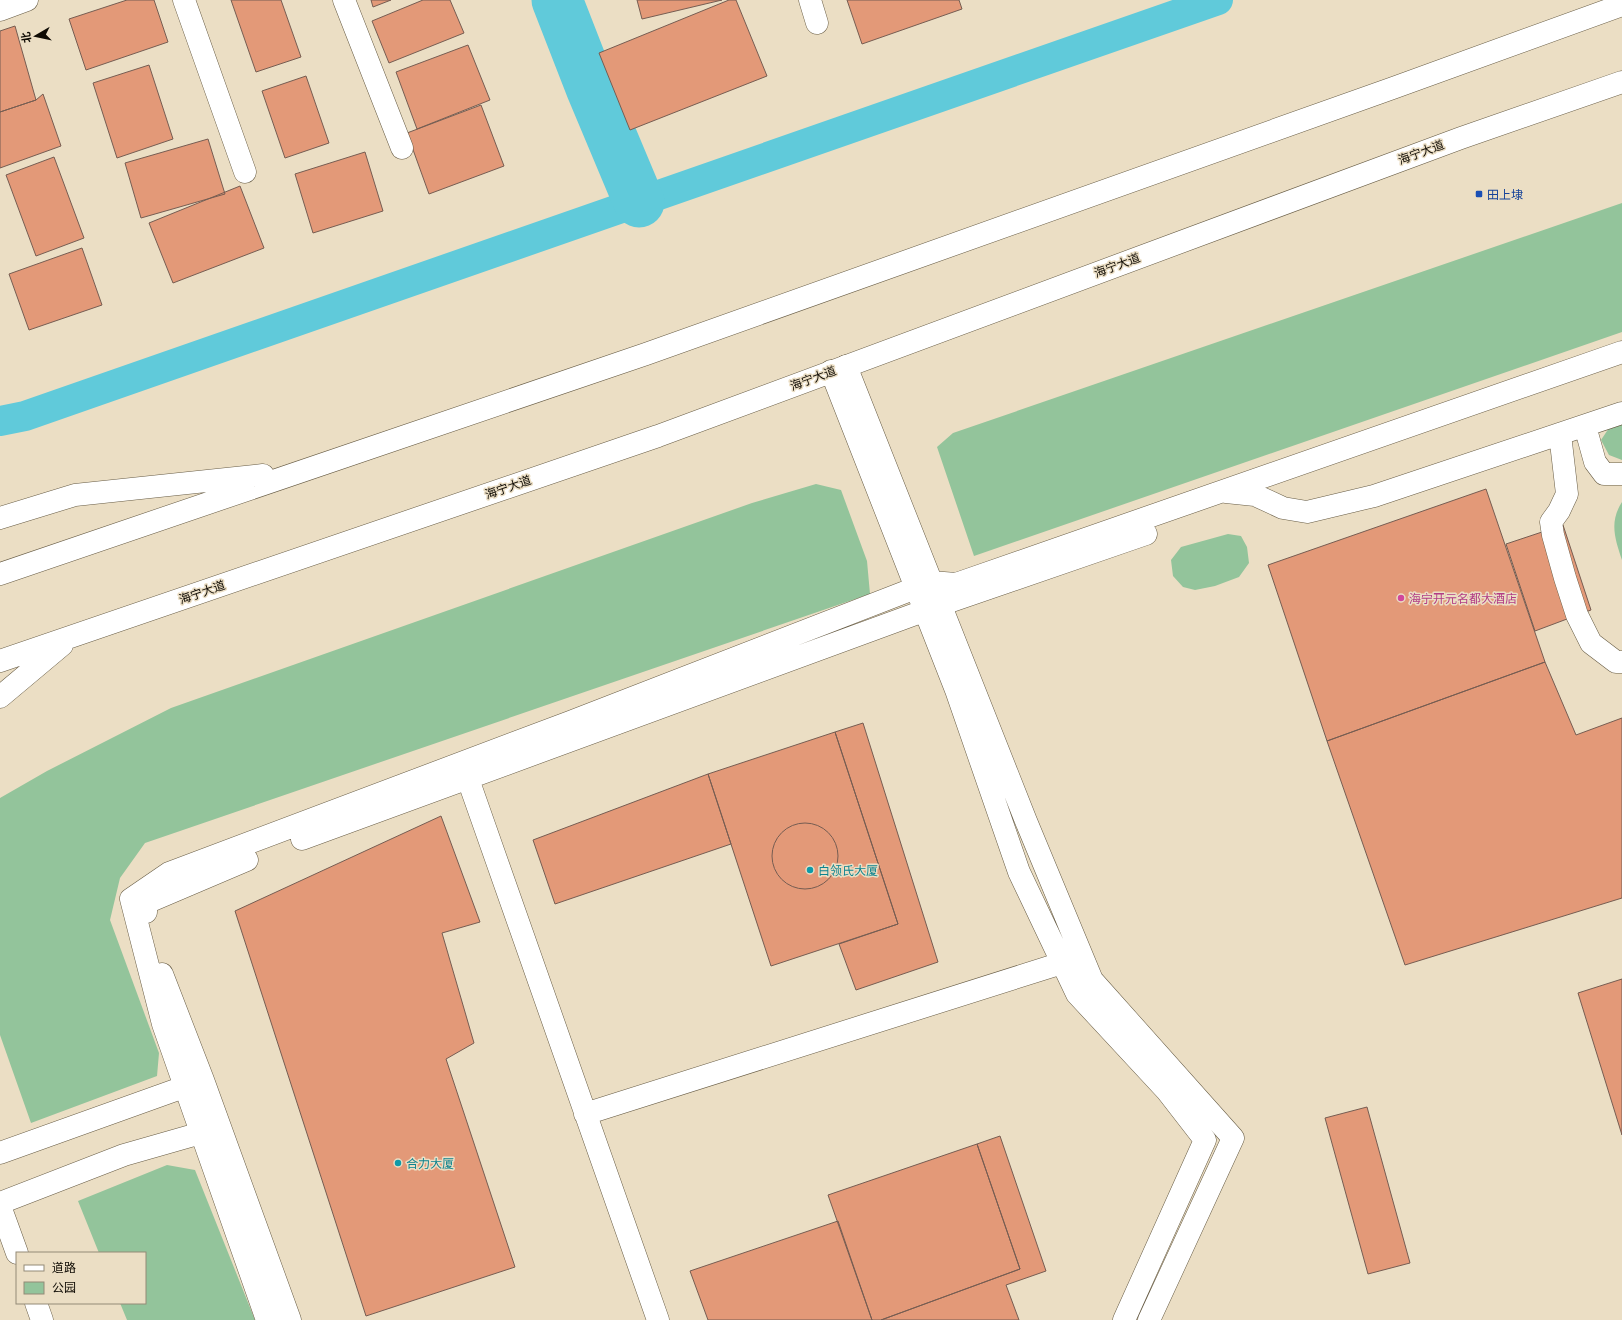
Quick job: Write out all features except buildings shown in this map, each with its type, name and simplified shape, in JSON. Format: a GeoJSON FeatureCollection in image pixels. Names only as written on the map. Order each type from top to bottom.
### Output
{"type":"FeatureCollection","features":[{"type":"Feature","properties":{"kind":"main road"},"geometry":{"type":"LineString","coordinates":[[0,10],[27,0]]}},
{"type":"Feature","properties":{"kind":"main road"},"geometry":{"type":"LineString","coordinates":[[184,0],[245,172]]}},
{"type":"Feature","properties":{"kind":"main road"},"geometry":{"type":"LineString","coordinates":[[344,0],[402,148]]}},
{"type":"Feature","properties":{"kind":"main road"},"geometry":{"type":"LineString","coordinates":[[810,0],[817,23]]}},
{"type":"Feature","properties":{"kind":"main road"},"geometry":{"type":"LineString","coordinates":[[0,574],[654,351],[1622,5]]}},
{"type":"Feature","properties":{"kind":"main road","name":"海宁大道"},"geometry":{"type":"LineString","coordinates":[[0,662],[658,436],[1461,138],[1622,82]]}},
{"type":"Feature","properties":{"kind":"main road"},"geometry":{"type":"LineString","coordinates":[[194,1084],[163,1024],[131,899],[169,874],[570,722],[924,585],[956,584],[1622,352]]}},
{"type":"Feature","properties":{"kind":"main road"},"geometry":{"type":"LineString","coordinates":[[267,1320],[211,1132],[194,1084],[148,935],[146,903],[236,864],[933,608],[1622,365]]}},
{"type":"Feature","properties":{"kind":"main road"},"geometry":{"type":"LineString","coordinates":[[839,369],[933,608],[1026,821],[1092,980],[1233,1138],[1149,1320]]}},
{"type":"Feature","properties":{"kind":"main road"},"geometry":{"type":"LineString","coordinates":[[1220,492],[1255,495],[1283,508],[1307,512],[1374,496],[1622,413]]}},
{"type":"Feature","properties":{"kind":"main road"},"geometry":{"type":"LineString","coordinates":[[1585,426],[1596,462],[1604,474],[1622,474]]}},
{"type":"Feature","properties":{"kind":"main road"},"geometry":{"type":"LineString","coordinates":[[1560,434],[1567,494],[1551,522],[1553,535],[1577,615],[1591,643],[1616,662],[1622,662]]}},
{"type":"Feature","properties":{"kind":"main road"},"geometry":{"type":"LineString","coordinates":[[0,518],[74,495],[302,471]]}},
{"type":"Feature","properties":{"kind":"main road"},"geometry":{"type":"LineString","coordinates":[[933,608],[956,690],[1019,872],[1077,994],[1167,1091],[1205,1140],[1124,1320]]}},
{"type":"Feature","properties":{"kind":"main road"},"geometry":{"type":"LineString","coordinates":[[0,697],[71,637]]}},
{"type":"Feature","properties":{"kind":"main road"},"geometry":{"type":"LineString","coordinates":[[468,779],[658,1320]]}},
{"type":"Feature","properties":{"kind":"main road"},"geometry":{"type":"LineString","coordinates":[[585,1114],[1062,963]]}},
{"type":"Feature","properties":{"kind":"main road"},"geometry":{"type":"LineString","coordinates":[[0,1153],[194,1084]]}},
{"type":"Feature","properties":{"kind":"main road"},"geometry":{"type":"LineString","coordinates":[[17,1252],[0,1205],[124,1155],[211,1132]]}},
{"type":"Feature","properties":{"kind":"main road"},"geometry":{"type":"LineString","coordinates":[[211,1132],[290,1320]]}},
{"type":"Feature","properties":{"kind":"main road"},"geometry":{"type":"LineString","coordinates":[[36,1304],[42,1320]]}},
{"type":"Feature","properties":{"kind":"green space"},"geometry":{"type":"Polygon","coordinates":[[[1622,203],[1622,332],[974,556],[937,447],[953,433],[1622,203]]]}},
{"type":"Feature","properties":{"kind":"green space"},"geometry":{"type":"Polygon","coordinates":[[[1622,424],[1622,460],[1609,455],[1601,440],[1609,428],[1622,424]]]}},
{"type":"Feature","properties":{"kind":"green space"},"geometry":{"type":"Polygon","coordinates":[[[816,484],[841,490],[867,561],[870,594],[145,843],[120,878],[110,920],[159,1053],[157,1076],[31,1123],[0,1035],[0,798],[47,771],[171,708],[752,503],[816,484]]]}},
{"type":"Feature","properties":{"kind":"green space"},"geometry":{"type":"Polygon","coordinates":[[[1622,502],[1622,560],[1615,538],[1614,524],[1618,509],[1622,502]]]}},
{"type":"Feature","properties":{"kind":"green space"},"geometry":{"type":"Polygon","coordinates":[[[1228,534],[1241,536],[1247,547],[1249,563],[1239,577],[1215,586],[1195,590],[1183,587],[1173,576],[1171,560],[1181,547],[1228,534]]]}},
{"type":"Feature","properties":{"kind":"green space"},"geometry":{"type":"Polygon","coordinates":[[[167,1165],[195,1170],[255,1320],[127,1320],[120,1304],[146,1304],[146,1252],[99,1252],[78,1201],[167,1165]]]}},
{"type":"Feature","properties":{"kind":"waterway"},"geometry":{"type":"LineString","coordinates":[[557,0],[592,90],[639,202]]}},
{"type":"Feature","properties":{"kind":"waterway"},"geometry":{"type":"LineString","coordinates":[[0,421],[25,416],[1218,0]]}},
{"type":"Feature","properties":{"kind":"place","name":"田上埭"},"geometry":{"type":"Point","coordinates":[1479,194]}},
{"type":"Feature","properties":{"kind":"place","name":"海宁开元名都大酒店"},"geometry":{"type":"Point","coordinates":[1401,598]}},
{"type":"Feature","properties":{"kind":"place","name":"白领氏大厦"},"geometry":{"type":"Point","coordinates":[810,870]}},
{"type":"Feature","properties":{"kind":"place","name":"合力大厦"},"geometry":{"type":"Point","coordinates":[398,1163]}}]}
